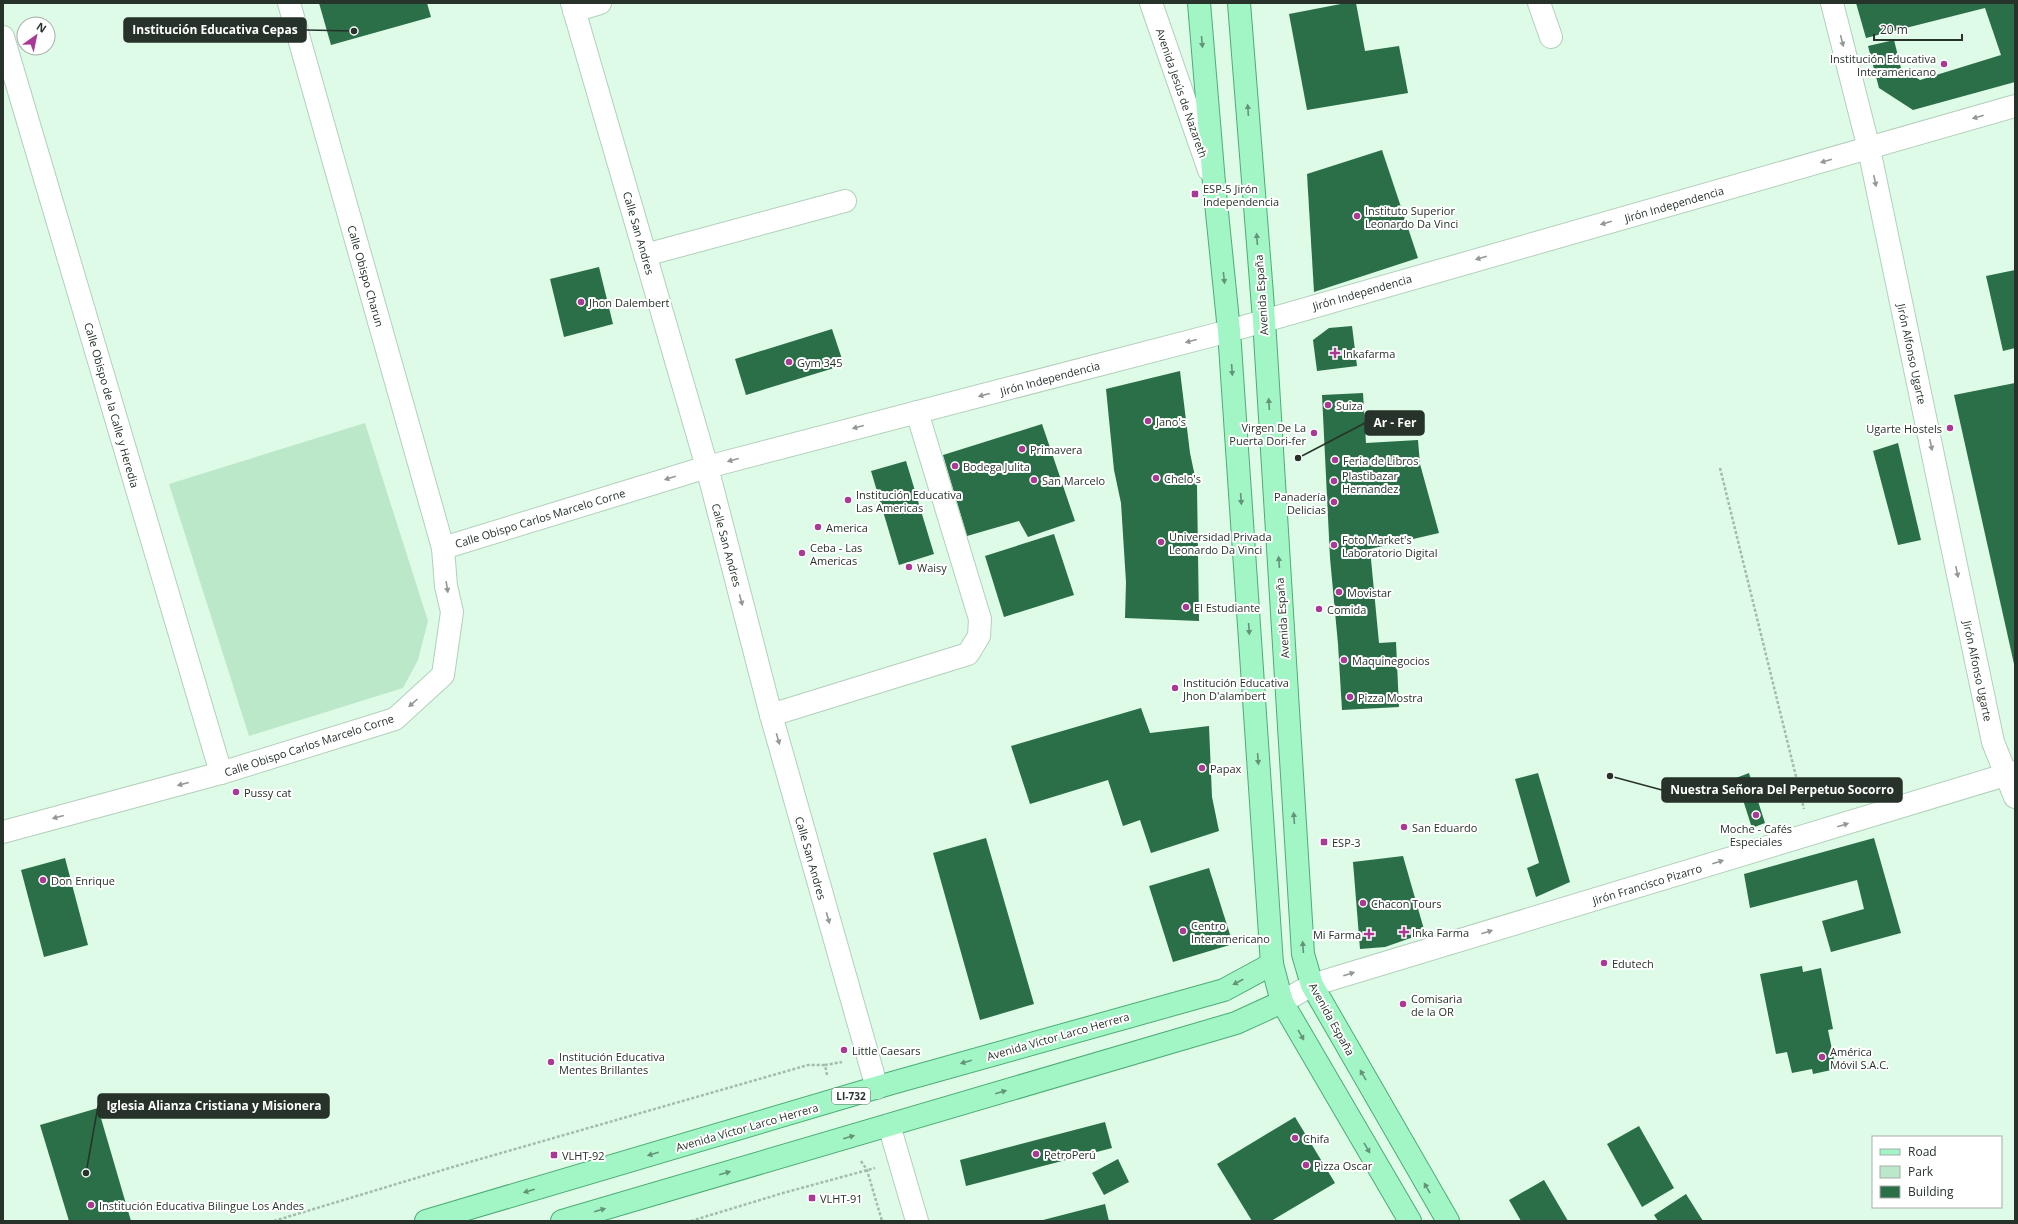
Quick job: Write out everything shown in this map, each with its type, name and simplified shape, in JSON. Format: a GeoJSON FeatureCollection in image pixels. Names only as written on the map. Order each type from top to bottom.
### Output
{"type":"FeatureCollection","features":[{"type":"Feature","properties":{"kind":"main road"},"geometry":{"type":"LineString","coordinates":[[1199,3],[1214,183],[1229,331],[1272,964],[1282,1002],[1410,1221]]}},
{"type":"Feature","properties":{"kind":"main road","name":"Avenida España"},"geometry":{"type":"LineString","coordinates":[[1239,3],[1264,320],[1303,954],[1312,985],[1448,1221]]}},
{"type":"Feature","properties":{"kind":"main road","name":"Avenida Víctor Larco Herrera"},"geometry":{"type":"LineString","coordinates":[[426,1221],[877,1088],[1224,990],[1272,964]]}},
{"type":"Feature","properties":{"kind":"main road"},"geometry":{"type":"LineString","coordinates":[[562,1221],[1236,1023],[1282,1002]]}},
{"type":"Feature","properties":{"kind":"street","name":"Calle Obispo Charun"},"geometry":{"type":"LineString","coordinates":[[289,3],[443,548]]}},
{"type":"Feature","properties":{"kind":"street"},"geometry":{"type":"LineString","coordinates":[[573,7],[600,3]]}},
{"type":"Feature","properties":{"kind":"street","name":"Avenida Jesús de Nazareth"},"geometry":{"type":"LineString","coordinates":[[1151,3],[1214,183]]}},
{"type":"Feature","properties":{"kind":"street"},"geometry":{"type":"LineString","coordinates":[[1539,3],[1551,37]]}},
{"type":"Feature","properties":{"kind":"street","name":"Jirón Alfonso Ugarte"},"geometry":{"type":"LineString","coordinates":[[1832,3],[1869,149],[1993,742],[2011,774],[2015,797]]}},
{"type":"Feature","properties":{"kind":"street","name":"Calle San Andres"},"geometry":{"type":"LineString","coordinates":[[573,7],[707,467],[771,715],[877,1088]]}},
{"type":"Feature","properties":{"kind":"street","name":"Calle Obispo de la Calle y Heredia"},"geometry":{"type":"LineString","coordinates":[[3,37],[9,77],[221,774]]}},
{"type":"Feature","properties":{"kind":"street","name":"Jirón Independencia"},"geometry":{"type":"LineString","coordinates":[[707,467],[1229,331],[2015,106]]}},
{"type":"Feature","properties":{"kind":"street"},"geometry":{"type":"LineString","coordinates":[[645,255],[845,201]]}},
{"type":"Feature","properties":{"kind":"street"},"geometry":{"type":"LineString","coordinates":[[771,715],[968,654],[979,636],[980,618],[917,412]]}},
{"type":"Feature","properties":{"kind":"street","name":"Calle Obispo Carlos Marcelo Corne"},"geometry":{"type":"LineString","coordinates":[[3,832],[221,774],[395,719],[443,676],[452,612],[446,586],[443,548],[707,467]]}},
{"type":"Feature","properties":{"kind":"street","name":"Jirón Francisco Pizarro"},"geometry":{"type":"LineString","coordinates":[[1282,1002],[1312,985],[2011,774]]}},
{"type":"Feature","properties":{"kind":"street"},"geometry":{"type":"LineString","coordinates":[[889,1125],[917,1221]]}},
{"type":"Feature","properties":{"kind":"path"},"geometry":{"type":"LineString","coordinates":[[1720,468],[1805,813]]}},
{"type":"Feature","properties":{"kind":"path"},"geometry":{"type":"LineString","coordinates":[[274,1221],[456,1166],[808,1065],[825,1065]]}},
{"type":"Feature","properties":{"kind":"path"},"geometry":{"type":"LineString","coordinates":[[845,1138],[867,1170],[882,1221]]}},
{"type":"Feature","properties":{"kind":"path"},"geometry":{"type":"LineString","coordinates":[[691,1221],[784,1192],[867,1170]]}},
{"type":"Feature","properties":{"kind":"green space"},"geometry":{"type":"Polygon","coordinates":[[[365,423],[428,621],[418,660],[403,688],[249,736],[169,484],[365,423]]]}},
{"type":"Feature","properties":{"kind":"building"},"geometry":{"type":"Polygon","coordinates":[[[319,3],[427,3],[431,17],[331,45],[319,3]]]}},
{"type":"Feature","properties":{"kind":"building"},"geometry":{"type":"Polygon","coordinates":[[[1346,3],[1356,3],[1365,51],[1399,46],[1408,93],[1307,110],[1289,14],[1346,3]]]}},
{"type":"Feature","properties":{"kind":"building","name":"Institución Educativa Interamericano"},"geometry":{"type":"Polygon","coordinates":[[[1856,3],[2015,3],[2015,82],[1913,110],[1879,88],[1868,46],[1894,40],[1901,68],[1920,80],[2001,55],[1985,8],[1866,38],[1856,3]]]}},
{"type":"Feature","properties":{"kind":"building","name":"Instituto Superior Leonardo Da Vinci"},"geometry":{"type":"Polygon","coordinates":[[[1382,150],[1418,258],[1314,292],[1307,174],[1382,150]]]}},
{"type":"Feature","properties":{"kind":"building","name":"Jhon Dalembert"},"geometry":{"type":"Polygon","coordinates":[[[599,267],[613,324],[564,337],[550,279],[599,267]]]}},
{"type":"Feature","properties":{"kind":"building"},"geometry":{"type":"Polygon","coordinates":[[[2015,270],[2015,348],[2003,351],[1986,276],[2015,270]]]}},
{"type":"Feature","properties":{"kind":"building","name":"Inkafarma"},"geometry":{"type":"Polygon","coordinates":[[[1352,326],[1357,366],[1317,371],[1313,340],[1329,328],[1352,326]]]}},
{"type":"Feature","properties":{"kind":"building","name":"Gym 345"},"geometry":{"type":"Polygon","coordinates":[[[832,329],[844,365],[746,395],[735,359],[832,329]]]}},
{"type":"Feature","properties":{"kind":"building"},"geometry":{"type":"Polygon","coordinates":[[[1180,371],[1190,453],[1197,486],[1199,621],[1125,618],[1126,582],[1121,503],[1114,470],[1106,389],[1180,371]]]}},
{"type":"Feature","properties":{"kind":"building"},"geometry":{"type":"Polygon","coordinates":[[[2015,383],[2015,664],[2014,664],[1954,395],[2015,383]]]}},
{"type":"Feature","properties":{"kind":"building"},"geometry":{"type":"Polygon","coordinates":[[[1363,393],[1366,443],[1418,440],[1420,464],[1439,533],[1370,549],[1379,643],[1396,642],[1399,707],[1342,710],[1338,644],[1330,558],[1322,395],[1363,393]]]}},
{"type":"Feature","properties":{"kind":"building"},"geometry":{"type":"Polygon","coordinates":[[[1042,424],[1075,521],[1028,537],[1019,521],[967,536],[943,455],[1042,424]]]}},
{"type":"Feature","properties":{"kind":"building"},"geometry":{"type":"Polygon","coordinates":[[[1898,443],[1921,540],[1898,545],[1873,451],[1898,443]]]}},
{"type":"Feature","properties":{"kind":"building"},"geometry":{"type":"Polygon","coordinates":[[[906,461],[934,554],[899,565],[871,471],[906,461]]]}},
{"type":"Feature","properties":{"kind":"building"},"geometry":{"type":"Polygon","coordinates":[[[1054,534],[1074,595],[1004,617],[985,556],[1054,534]]]}},
{"type":"Feature","properties":{"kind":"building"},"geometry":{"type":"Polygon","coordinates":[[[1141,708],[1150,733],[1209,726],[1212,797],[1219,831],[1151,853],[1140,820],[1123,826],[1108,780],[1030,804],[1011,746],[1141,708]]]}},
{"type":"Feature","properties":{"kind":"building"},"geometry":{"type":"Polygon","coordinates":[[[1538,773],[1570,882],[1536,897],[1527,868],[1539,863],[1515,779],[1538,773]]]}},
{"type":"Feature","properties":{"kind":"building"},"geometry":{"type":"Polygon","coordinates":[[[1749,773],[1765,823],[1752,828],[1736,778],[1749,773]]]}},
{"type":"Feature","properties":{"kind":"building"},"geometry":{"type":"Polygon","coordinates":[[[986,838],[1034,1004],[980,1020],[933,853],[986,838]]]}},
{"type":"Feature","properties":{"kind":"building"},"geometry":{"type":"Polygon","coordinates":[[[1874,838],[1901,933],[1831,952],[1822,921],[1864,909],[1857,880],[1750,908],[1744,874],[1874,838]]]}},
{"type":"Feature","properties":{"kind":"building"},"geometry":{"type":"Polygon","coordinates":[[[1403,856],[1425,933],[1385,947],[1360,949],[1353,862],[1403,856]]]}},
{"type":"Feature","properties":{"kind":"building"},"geometry":{"type":"Polygon","coordinates":[[[65,858],[88,945],[44,957],[21,870],[65,858]]]}},
{"type":"Feature","properties":{"kind":"building"},"geometry":{"type":"Polygon","coordinates":[[[1209,868],[1233,944],[1173,962],[1149,886],[1209,868]]]}},
{"type":"Feature","properties":{"kind":"building"},"geometry":{"type":"Polygon","coordinates":[[[1802,966],[1803,972],[1821,968],[1833,1029],[1828,1030],[1836,1069],[1813,1074],[1812,1069],[1792,1073],[1787,1052],[1776,1054],[1760,974],[1802,966]]]}},
{"type":"Feature","properties":{"kind":"building"},"geometry":{"type":"Polygon","coordinates":[[[98,1108],[131,1221],[69,1221],[40,1125],[98,1108]]]}},
{"type":"Feature","properties":{"kind":"building"},"geometry":{"type":"Polygon","coordinates":[[[1295,1117],[1335,1183],[1271,1221],[1252,1221],[1217,1164],[1295,1117]]]}},
{"type":"Feature","properties":{"kind":"building","name":"PetroPerú"},"geometry":{"type":"Polygon","coordinates":[[[1105,1122],[1112,1148],[966,1186],[960,1160],[1105,1122]]]}},
{"type":"Feature","properties":{"kind":"building"},"geometry":{"type":"Polygon","coordinates":[[[1639,1126],[1674,1188],[1642,1207],[1607,1144],[1639,1126]]]}},
{"type":"Feature","properties":{"kind":"building","name":"PetroPerú"},"geometry":{"type":"Polygon","coordinates":[[[1118,1159],[1129,1182],[1104,1195],[1092,1173],[1118,1159]]]}},
{"type":"Feature","properties":{"kind":"building"},"geometry":{"type":"Polygon","coordinates":[[[1544,1180],[1568,1221],[1521,1221],[1509,1200],[1544,1180]]]}},
{"type":"Feature","properties":{"kind":"building"},"geometry":{"type":"Polygon","coordinates":[[[1686,1194],[1703,1221],[1658,1221],[1654,1215],[1686,1194]]]}},
{"type":"Feature","properties":{"kind":"building"},"geometry":{"type":"Polygon","coordinates":[[[1105,1204],[1109,1221],[1043,1221],[1043,1220],[1105,1204]]]}},
{"type":"Feature","properties":{"kind":"place","name":"Institución Educativa Cepas"},"geometry":{"type":"Point","coordinates":[354,31]}},
{"type":"Feature","properties":{"kind":"place","name":"Institución Educativa Interamericano"},"geometry":{"type":"Point","coordinates":[1944,64]}},
{"type":"Feature","properties":{"kind":"place","name":"ESP-5 Jirón Independencia"},"geometry":{"type":"Point","coordinates":[1195,194]}},
{"type":"Feature","properties":{"kind":"place","name":"Instituto Superior Leonardo Da Vinci"},"geometry":{"type":"Point","coordinates":[1357,216]}},
{"type":"Feature","properties":{"kind":"place","name":"Jhon Dalembert"},"geometry":{"type":"Point","coordinates":[581,302]}},
{"type":"Feature","properties":{"kind":"place","name":"Inkafarma"},"geometry":{"type":"Point","coordinates":[1335,353]}},
{"type":"Feature","properties":{"kind":"place","name":"Gym 345"},"geometry":{"type":"Point","coordinates":[789,362]}},
{"type":"Feature","properties":{"kind":"place","name":"Suiza"},"geometry":{"type":"Point","coordinates":[1328,405]}},
{"type":"Feature","properties":{"kind":"place","name":"Jano's"},"geometry":{"type":"Point","coordinates":[1148,421]}},
{"type":"Feature","properties":{"kind":"place","name":"Ugarte Hostels"},"geometry":{"type":"Point","coordinates":[1950,428]}},
{"type":"Feature","properties":{"kind":"place","name":"Virgen De La Puerta Dori-fer"},"geometry":{"type":"Point","coordinates":[1314,433]}},
{"type":"Feature","properties":{"kind":"place","name":"Primavera"},"geometry":{"type":"Point","coordinates":[1022,449]}},
{"type":"Feature","properties":{"kind":"place","name":"Ar - Fer"},"geometry":{"type":"Point","coordinates":[1298,458]}},
{"type":"Feature","properties":{"kind":"place","name":"Feria de Libros"},"geometry":{"type":"Point","coordinates":[1335,460]}},
{"type":"Feature","properties":{"kind":"place","name":"Bodega Julita"},"geometry":{"type":"Point","coordinates":[955,466]}},
{"type":"Feature","properties":{"kind":"place","name":"Chelo's"},"geometry":{"type":"Point","coordinates":[1156,478]}},
{"type":"Feature","properties":{"kind":"place","name":"San Marcelo"},"geometry":{"type":"Point","coordinates":[1034,480]}},
{"type":"Feature","properties":{"kind":"place","name":"Plastibazar Hernandez"},"geometry":{"type":"Point","coordinates":[1334,481]}},
{"type":"Feature","properties":{"kind":"place","name":"Institución Educativa Las Americas"},"geometry":{"type":"Point","coordinates":[848,500]}},
{"type":"Feature","properties":{"kind":"place","name":"Panadería Delicias"},"geometry":{"type":"Point","coordinates":[1334,502]}},
{"type":"Feature","properties":{"kind":"place","name":"America"},"geometry":{"type":"Point","coordinates":[818,527]}},
{"type":"Feature","properties":{"kind":"place","name":"Universidad Privada Leonardo Da Vinci"},"geometry":{"type":"Point","coordinates":[1161,542]}},
{"type":"Feature","properties":{"kind":"place","name":"Foto Market's Laboratorio Digital"},"geometry":{"type":"Point","coordinates":[1334,545]}},
{"type":"Feature","properties":{"kind":"place","name":"Ceba - Las Americas"},"geometry":{"type":"Point","coordinates":[802,553]}},
{"type":"Feature","properties":{"kind":"place","name":"Waisy"},"geometry":{"type":"Point","coordinates":[909,567]}},
{"type":"Feature","properties":{"kind":"place","name":"Movistar"},"geometry":{"type":"Point","coordinates":[1339,592]}},
{"type":"Feature","properties":{"kind":"place","name":"El Estudiante"},"geometry":{"type":"Point","coordinates":[1186,607]}},
{"type":"Feature","properties":{"kind":"place","name":"Comida"},"geometry":{"type":"Point","coordinates":[1319,609]}},
{"type":"Feature","properties":{"kind":"place","name":"Maquinegocios"},"geometry":{"type":"Point","coordinates":[1344,660]}},
{"type":"Feature","properties":{"kind":"place","name":"Institución Educativa Jhon D'alambert"},"geometry":{"type":"Point","coordinates":[1175,688]}},
{"type":"Feature","properties":{"kind":"place","name":"Pizza Mostra"},"geometry":{"type":"Point","coordinates":[1350,697]}},
{"type":"Feature","properties":{"kind":"place","name":"Papax"},"geometry":{"type":"Point","coordinates":[1202,768]}},
{"type":"Feature","properties":{"kind":"place","name":"Nuestra Señora Del Perpetuo Socorro"},"geometry":{"type":"Point","coordinates":[1610,776]}},
{"type":"Feature","properties":{"kind":"place","name":"Pussy cat"},"geometry":{"type":"Point","coordinates":[236,792]}},
{"type":"Feature","properties":{"kind":"place","name":"Moche - Cafés Especiales"},"geometry":{"type":"Point","coordinates":[1756,815]}},
{"type":"Feature","properties":{"kind":"place","name":"San Eduardo"},"geometry":{"type":"Point","coordinates":[1404,827]}},
{"type":"Feature","properties":{"kind":"place","name":"ESP-3"},"geometry":{"type":"Point","coordinates":[1324,842]}},
{"type":"Feature","properties":{"kind":"place","name":"Don Enrique"},"geometry":{"type":"Point","coordinates":[43,880]}},
{"type":"Feature","properties":{"kind":"place","name":"Chacon Tours"},"geometry":{"type":"Point","coordinates":[1363,903]}},
{"type":"Feature","properties":{"kind":"place","name":"Centro Interamericano"},"geometry":{"type":"Point","coordinates":[1183,931]}},
{"type":"Feature","properties":{"kind":"place","name":"Inka Farma"},"geometry":{"type":"Point","coordinates":[1404,932]}},
{"type":"Feature","properties":{"kind":"place","name":"Mi Farma"},"geometry":{"type":"Point","coordinates":[1369,934]}},
{"type":"Feature","properties":{"kind":"place","name":"Edutech"},"geometry":{"type":"Point","coordinates":[1604,963]}},
{"type":"Feature","properties":{"kind":"place","name":"Comisarìa de la OR"},"geometry":{"type":"Point","coordinates":[1403,1004]}},
{"type":"Feature","properties":{"kind":"place","name":"Little Caesars"},"geometry":{"type":"Point","coordinates":[844,1050]}},
{"type":"Feature","properties":{"kind":"place","name":"América Móvil S.A.C."},"geometry":{"type":"Point","coordinates":[1822,1057]}},
{"type":"Feature","properties":{"kind":"place","name":"Institución Educativa Mentes Brillantes"},"geometry":{"type":"Point","coordinates":[551,1062]}},
{"type":"Feature","properties":{"kind":"place","name":"Chifa"},"geometry":{"type":"Point","coordinates":[1295,1138]}},
{"type":"Feature","properties":{"kind":"place","name":"PetroPerú"},"geometry":{"type":"Point","coordinates":[1036,1154]}},
{"type":"Feature","properties":{"kind":"place","name":"VLHT-92"},"geometry":{"type":"Point","coordinates":[554,1155]}},
{"type":"Feature","properties":{"kind":"place","name":"Pizza Oscar"},"geometry":{"type":"Point","coordinates":[1306,1165]}},
{"type":"Feature","properties":{"kind":"place","name":"Iglesia Alianza Cristiana y Misionera"},"geometry":{"type":"Point","coordinates":[86,1173]}},
{"type":"Feature","properties":{"kind":"place","name":"VLHT-91"},"geometry":{"type":"Point","coordinates":[812,1198]}},
{"type":"Feature","properties":{"kind":"place","name":"Institución Educativa Bilingue Los Andes"},"geometry":{"type":"Point","coordinates":[91,1205]}}]}
